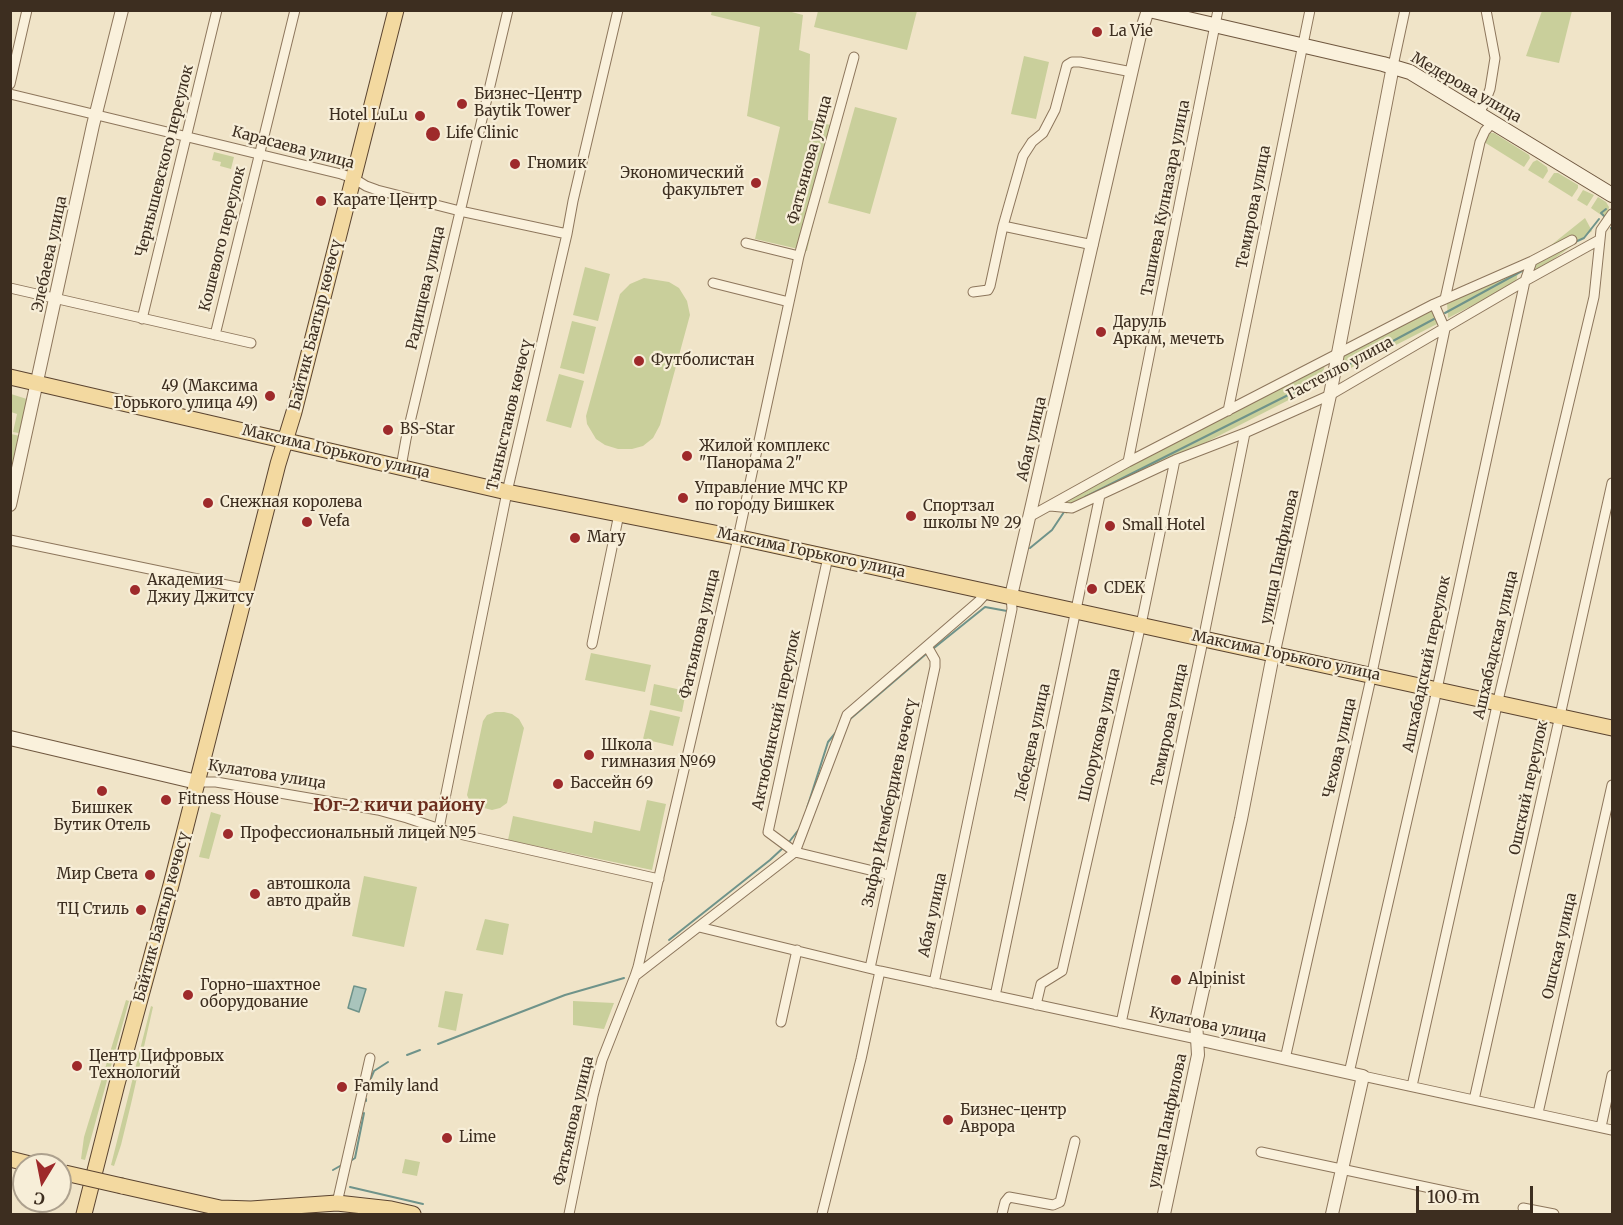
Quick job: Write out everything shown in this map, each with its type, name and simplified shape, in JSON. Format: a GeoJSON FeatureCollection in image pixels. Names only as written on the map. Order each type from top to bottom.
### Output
{"type":"FeatureCollection","features":[{"type":"Feature","properties":{"kind":"main road","name":"Байтик Баатыр көчөсү"},"geometry":{"type":"LineString","coordinates":[[85,1215],[396,10]]}},
{"type":"Feature","properties":{"kind":"main road","name":"Медерова улица"},"geometry":{"type":"LineString","coordinates":[[1148,10],[1393,66],[1410,72],[1612,193]]}},
{"type":"Feature","properties":{"kind":"main road","name":"Максима Горького улица"},"geometry":{"type":"LineString","coordinates":[[10,377],[507,492],[738,537],[1612,728]]}},
{"type":"Feature","properties":{"kind":"main road","name":"Кулатова улица"},"geometry":{"type":"LineString","coordinates":[[10,738],[197,782]]}},
{"type":"Feature","properties":{"kind":"main road"},"geometry":{"type":"LineString","coordinates":[[72,1174],[220,1208],[250,1209],[337,1203],[391,1209],[413,1215]]}},
{"type":"Feature","properties":{"kind":"street"},"geometry":{"type":"LineString","coordinates":[[10,84],[27,10]]}},
{"type":"Feature","properties":{"kind":"street","name":"Элебаева улица"},"geometry":{"type":"LineString","coordinates":[[10,505],[96,115],[122,10]]}},
{"type":"Feature","properties":{"kind":"street","name":"Чернышевского переулок"},"geometry":{"type":"LineString","coordinates":[[142,319],[217,10]]}},
{"type":"Feature","properties":{"kind":"street","name":"Кошевого переулок"},"geometry":{"type":"LineString","coordinates":[[215,335],[295,10]]}},
{"type":"Feature","properties":{"kind":"street","name":"Радищева улица"},"geometry":{"type":"LineString","coordinates":[[401,467],[508,10]]}},
{"type":"Feature","properties":{"kind":"street","name":"Тыныстанов көчөсү"},"geometry":{"type":"LineString","coordinates":[[439,828],[507,492],[618,10]]}},
{"type":"Feature","properties":{"kind":"street","name":"Абая улица"},"geometry":{"type":"LineString","coordinates":[[934,983],[1012,609],[1011,596],[1140,35],[1148,10]]}},
{"type":"Feature","properties":{"kind":"street","name":"Ташиева Кулназара улица"},"geometry":{"type":"LineString","coordinates":[[1128,462],[1218,10]]}},
{"type":"Feature","properties":{"kind":"street","name":"Темирова улица"},"geometry":{"type":"LineString","coordinates":[[1228,411],[1310,10]]}},
{"type":"Feature","properties":{"kind":"street","name":"улица Панфилова"},"geometry":{"type":"LineString","coordinates":[[1164,1215],[1198,1054],[1196,1021],[1330,395],[1405,10]]}},
{"type":"Feature","properties":{"kind":"street"},"geometry":{"type":"LineString","coordinates":[[1479,113],[1490,89],[1495,58],[1486,10]]}},
{"type":"Feature","properties":{"kind":"street","name":"Фатьянова улица"},"geometry":{"type":"LineString","coordinates":[[569,1215],[602,1060],[635,976],[659,879],[738,537],[799,256],[854,57]]}},
{"type":"Feature","properties":{"kind":"street"},"geometry":{"type":"LineString","coordinates":[[973,292],[988,290],[990,286],[1003,226],[1023,156],[1032,142],[1043,133],[1055,110],[1067,65],[1080,62],[1132,72]]}},
{"type":"Feature","properties":{"kind":"street","name":"Карасаева улица"},"geometry":{"type":"LineString","coordinates":[[10,94],[353,178],[377,190],[460,211],[567,234]]}},
{"type":"Feature","properties":{"kind":"street"},"geometry":{"type":"LineString","coordinates":[[1445,299],[1480,142],[1485,131],[1493,122]]}},
{"type":"Feature","properties":{"kind":"street","name":"Ашхабадская улица"},"geometry":{"type":"LineString","coordinates":[[1412,1086],[1497,703],[1594,297],[1601,230],[1612,214]]}},
{"type":"Feature","properties":{"kind":"street"},"geometry":{"type":"LineString","coordinates":[[1003,226],[1093,246]]}},
{"type":"Feature","properties":{"kind":"street","name":"Гастелло улица"},"geometry":{"type":"LineString","coordinates":[[1029,517],[1128,462],[1434,304],[1532,261],[1572,240]]}},
{"type":"Feature","properties":{"kind":"street","name":"Гастелло улица"},"geometry":{"type":"LineString","coordinates":[[1050,506],[1072,508],[1174,460],[1245,433],[1330,395],[1599,240]]}},
{"type":"Feature","properties":{"kind":"street"},"geometry":{"type":"LineString","coordinates":[[746,243],[799,256]]}},
{"type":"Feature","properties":{"kind":"street","name":"Ашхабадский переулок"},"geometry":{"type":"LineString","coordinates":[[1349,1073],[1437,689],[1525,281],[1532,261]]}},
{"type":"Feature","properties":{"kind":"street"},"geometry":{"type":"LineString","coordinates":[[713,283],[789,302]]}},
{"type":"Feature","properties":{"kind":"street"},"geometry":{"type":"LineString","coordinates":[[10,288],[251,343]]}},
{"type":"Feature","properties":{"kind":"street"},"geometry":{"type":"LineString","coordinates":[[1434,304],[1445,329]]}},
{"type":"Feature","properties":{"kind":"street","name":"Чехова улица"},"geometry":{"type":"LineString","coordinates":[[1285,1059],[1372,675],[1445,329]]}},
{"type":"Feature","properties":{"kind":"street","name":"Темирова улица"},"geometry":{"type":"LineString","coordinates":[[1121,1023],[1245,433]]}},
{"type":"Feature","properties":{"kind":"street","name":"Шоорукова улица"},"geometry":{"type":"LineString","coordinates":[[1036,1005],[1041,984],[1062,970],[1141,625],[1174,460]]}},
{"type":"Feature","properties":{"kind":"street","name":"Ошский переулок"},"geometry":{"type":"LineString","coordinates":[[1474,1100],[1612,483]]}},
{"type":"Feature","properties":{"kind":"street","name":"Лебедева улица"},"geometry":{"type":"LineString","coordinates":[[995,996],[1100,495]]}},
{"type":"Feature","properties":{"kind":"street"},"geometry":{"type":"LineString","coordinates":[[592,644],[619,514]]}},
{"type":"Feature","properties":{"kind":"street"},"geometry":{"type":"LineString","coordinates":[[10,540],[246,589]]}},
{"type":"Feature","properties":{"kind":"street","name":"Актюбинский переулок"},"geometry":{"type":"LineString","coordinates":[[828,557],[768,832],[795,852],[890,875]]}},
{"type":"Feature","properties":{"kind":"street"},"geometry":{"type":"LineString","coordinates":[[635,976],[795,852],[847,715],[978,603],[988,591]]}},
{"type":"Feature","properties":{"kind":"street","name":"Зыфар Игембердиев көчөсү"},"geometry":{"type":"LineString","coordinates":[[822,1215],[861,1059],[890,875],[935,667],[935,660],[927,646]]}},
{"type":"Feature","properties":{"kind":"street","name":"Кулатова улица"},"geometry":{"type":"LineString","coordinates":[[197,782],[216,782],[368,808],[446,831],[659,879]]}},
{"type":"Feature","properties":{"kind":"street","name":"Ошская улица"},"geometry":{"type":"LineString","coordinates":[[1538,1113],[1612,785]]}},
{"type":"Feature","properties":{"kind":"street","name":"Кулатова улица"},"geometry":{"type":"LineString","coordinates":[[699,927],[934,983],[1612,1130]]}},
{"type":"Feature","properties":{"kind":"street"},"geometry":{"type":"LineString","coordinates":[[781,1022],[797,950]]}},
{"type":"Feature","properties":{"kind":"street"},"geometry":{"type":"LineString","coordinates":[[337,1203],[370,1058]]}},
{"type":"Feature","properties":{"kind":"street"},"geometry":{"type":"LineString","coordinates":[[1601,1127],[1612,1075]]}},
{"type":"Feature","properties":{"kind":"street"},"geometry":{"type":"LineString","coordinates":[[1332,1215],[1363,1076]]}},
{"type":"Feature","properties":{"kind":"street"},"geometry":{"type":"LineString","coordinates":[[1002,1215],[1005,1202],[1009,1197],[1053,1205],[1060,1202],[1075,1141]]}},
{"type":"Feature","properties":{"kind":"street"},"geometry":{"type":"LineString","coordinates":[[1261,1152],[1473,1197]]}},
{"type":"Feature","properties":{"kind":"street"},"geometry":{"type":"LineString","coordinates":[[1523,1208],[1554,1215]]}},
{"type":"Feature","properties":{"kind":"green space"},"geometry":{"type":"Polygon","coordinates":[[[712,10],[788,11],[803,15],[799,50],[810,54],[808,120],[835,126],[807,251],[755,239],[780,127],[747,116],[760,27],[711,15],[712,10]]]}},
{"type":"Feature","properties":{"kind":"green space"},"geometry":{"type":"Polygon","coordinates":[[[818,10],[917,11],[907,50],[814,27],[818,10]]]}},
{"type":"Feature","properties":{"kind":"green space"},"geometry":{"type":"Polygon","coordinates":[[[1542,11],[1572,11],[1559,63],[1526,56],[1542,11]]]}},
{"type":"Feature","properties":{"kind":"green space"},"geometry":{"type":"Polygon","coordinates":[[[1024,56],[1049,62],[1036,119],[1011,114],[1024,56]]]}},
{"type":"Feature","properties":{"kind":"green space"},"geometry":{"type":"Polygon","coordinates":[[[855,107],[897,118],[870,214],[828,203],[855,107]]]}},
{"type":"Feature","properties":{"kind":"green space"},"geometry":{"type":"Polygon","coordinates":[[[1490,133],[1494,133],[1529,155],[1530,158],[1524,167],[1484,142],[1490,133]]]}},
{"type":"Feature","properties":{"kind":"green space"},"geometry":{"type":"Polygon","coordinates":[[[214,152],[234,157],[231,169],[220,166],[221,162],[212,160],[214,152]]]}},
{"type":"Feature","properties":{"kind":"green space"},"geometry":{"type":"Polygon","coordinates":[[[1537,160],[1547,167],[1548,171],[1543,179],[1528,170],[1537,160]]]}},
{"type":"Feature","properties":{"kind":"green space"},"geometry":{"type":"Polygon","coordinates":[[[1554,173],[1578,185],[1572,197],[1548,182],[1554,173]]]}},
{"type":"Feature","properties":{"kind":"green space"},"geometry":{"type":"Polygon","coordinates":[[[1583,190],[1594,195],[1587,206],[1577,200],[1583,190]]]}},
{"type":"Feature","properties":{"kind":"green space"},"geometry":{"type":"Polygon","coordinates":[[[1598,197],[1609,207],[1604,217],[1591,208],[1598,197]]]}},
{"type":"Feature","properties":{"kind":"green space"},"geometry":{"type":"Polygon","coordinates":[[[1585,218],[1592,231],[1532,275],[1535,258],[1585,218]]]}},
{"type":"Feature","properties":{"kind":"green space"},"geometry":{"type":"Polygon","coordinates":[[[1519,266],[1516,283],[1448,318],[1447,303],[1519,266]]]}},
{"type":"Feature","properties":{"kind":"green space"},"geometry":{"type":"Polygon","coordinates":[[[585,267],[610,274],[598,321],[573,315],[585,267]]]}},
{"type":"Feature","properties":{"kind":"green space","name":"Футболистан"},"geometry":{"type":"Polygon","coordinates":[[[644,278],[669,282],[679,288],[687,301],[690,315],[660,425],[653,438],[643,446],[618,449],[596,439],[587,424],[586,416],[620,294],[630,284],[644,278]]]}},
{"type":"Feature","properties":{"kind":"green space"},"geometry":{"type":"Polygon","coordinates":[[[1433,310],[1437,324],[1337,375],[1343,356],[1433,310]]]}},
{"type":"Feature","properties":{"kind":"green space"},"geometry":{"type":"Polygon","coordinates":[[[572,321],[596,327],[584,374],[560,368],[572,321]]]}},
{"type":"Feature","properties":{"kind":"green space"},"geometry":{"type":"Polygon","coordinates":[[[1325,366],[1318,385],[1066,514],[1060,502],[1325,366]]]}},
{"type":"Feature","properties":{"kind":"green space"},"geometry":{"type":"Polygon","coordinates":[[[559,374],[584,381],[571,428],[546,421],[559,374]]]}},
{"type":"Feature","properties":{"kind":"green space"},"geometry":{"type":"Polygon","coordinates":[[[11,394],[30,400],[24,434],[13,432],[17,414],[11,412],[11,394]]]}},
{"type":"Feature","properties":{"kind":"green space"},"geometry":{"type":"Polygon","coordinates":[[[11,434],[20,436],[11,473],[11,434]]]}},
{"type":"Feature","properties":{"kind":"green space"},"geometry":{"type":"Polygon","coordinates":[[[591,653],[651,665],[645,692],[585,680],[591,653]]]}},
{"type":"Feature","properties":{"kind":"green space"},"geometry":{"type":"Polygon","coordinates":[[[654,684],[686,691],[682,712],[650,705],[654,684]]]}},
{"type":"Feature","properties":{"kind":"green space"},"geometry":{"type":"Polygon","coordinates":[[[650,710],[680,717],[673,746],[643,739],[650,710]]]}},
{"type":"Feature","properties":{"kind":"green space"},"geometry":{"type":"Polygon","coordinates":[[[495,712],[512,714],[519,719],[524,728],[507,803],[492,810],[476,806],[470,802],[467,795],[483,721],[487,715],[495,712]]]}},
{"type":"Feature","properties":{"kind":"green space"},"geometry":{"type":"Polygon","coordinates":[[[647,800],[666,804],[652,870],[508,840],[513,816],[592,833],[594,821],[640,831],[647,800]]]}},
{"type":"Feature","properties":{"kind":"green space"},"geometry":{"type":"Polygon","coordinates":[[[211,812],[221,815],[209,859],[199,857],[211,812]]]}},
{"type":"Feature","properties":{"kind":"green space"},"geometry":{"type":"Polygon","coordinates":[[[364,876],[417,887],[404,947],[352,936],[364,876]]]}},
{"type":"Feature","properties":{"kind":"green space"},"geometry":{"type":"Polygon","coordinates":[[[485,919],[509,924],[503,955],[476,950],[485,919]]]}},
{"type":"Feature","properties":{"kind":"green space"},"geometry":{"type":"Polygon","coordinates":[[[445,991],[463,994],[456,1031],[438,1027],[445,991]]]}},
{"type":"Feature","properties":{"kind":"green space"},"geometry":{"type":"Polygon","coordinates":[[[126,1000],[129,1001],[85,1160],[81,1159],[84,1137],[126,1000]]]}},
{"type":"Feature","properties":{"kind":"green space"},"geometry":{"type":"Polygon","coordinates":[[[573,1001],[614,1003],[604,1029],[573,1025],[573,1001]]]}},
{"type":"Feature","properties":{"kind":"green space"},"geometry":{"type":"Polygon","coordinates":[[[151,1006],[153,1007],[131,1104],[114,1166],[111,1165],[151,1006]]]}},
{"type":"Feature","properties":{"kind":"green space"},"geometry":{"type":"Polygon","coordinates":[[[405,1159],[420,1162],[417,1176],[402,1173],[405,1159]]]}},
{"type":"Feature","properties":{"kind":"water"},"geometry":{"type":"Polygon","coordinates":[[[354,986],[366,989],[359,1012],[348,1008],[354,986]]]}},
{"type":"Feature","properties":{"kind":"waterway"},"geometry":{"type":"LineString","coordinates":[[1604,216],[1601,213],[1606,209]]}},
{"type":"Feature","properties":{"kind":"waterway"},"geometry":{"type":"LineString","coordinates":[[1573,243],[1584,238],[1599,219]]}},
{"type":"Feature","properties":{"kind":"waterway"},"geometry":{"type":"LineString","coordinates":[[1445,313],[1522,271]]}},
{"type":"Feature","properties":{"kind":"waterway"},"geometry":{"type":"LineString","coordinates":[[1348,365],[1434,319]]}},
{"type":"Feature","properties":{"kind":"waterway"},"geometry":{"type":"LineString","coordinates":[[1085,497],[1318,380]]}},
{"type":"Feature","properties":{"kind":"waterway"},"geometry":{"type":"LineString","coordinates":[[1030,548],[1052,530],[1064,512]]}},
{"type":"Feature","properties":{"kind":"waterway"},"geometry":{"type":"LineString","coordinates":[[934,648],[985,607],[1007,611]]}},
{"type":"Feature","properties":{"kind":"waterway"},"geometry":{"type":"LineString","coordinates":[[849,720],[926,654]]}},
{"type":"Feature","properties":{"kind":"waterway"},"geometry":{"type":"LineString","coordinates":[[807,808],[828,742],[837,731]]}},
{"type":"Feature","properties":{"kind":"waterway"},"geometry":{"type":"LineString","coordinates":[[789,842],[800,828]]}},
{"type":"Feature","properties":{"kind":"waterway"},"geometry":{"type":"LineString","coordinates":[[669,940],[784,847]]}},
{"type":"Feature","properties":{"kind":"waterway"},"geometry":{"type":"LineString","coordinates":[[438,1044],[565,995],[624,978]]}},
{"type":"Feature","properties":{"kind":"waterway"},"geometry":{"type":"LineString","coordinates":[[407,1055],[420,1050]]}},
{"type":"Feature","properties":{"kind":"waterway"},"geometry":{"type":"LineString","coordinates":[[371,1078],[374,1071],[388,1062]]}},
{"type":"Feature","properties":{"kind":"waterway"},"geometry":{"type":"LineString","coordinates":[[352,1160],[355,1158],[364,1113]]}},
{"type":"Feature","properties":{"kind":"waterway"},"geometry":{"type":"LineString","coordinates":[[333,1170],[340,1166]]}},
{"type":"Feature","properties":{"kind":"waterway"},"geometry":{"type":"LineString","coordinates":[[350,1187],[423,1204]]}},
{"type":"Feature","properties":{"kind":"place","name":"La Vie"},"geometry":{"type":"Point","coordinates":[1097,32]}},
{"type":"Feature","properties":{"kind":"place","name":"Бизнес-Центр Baytik Tower"},"geometry":{"type":"Point","coordinates":[462,104]}},
{"type":"Feature","properties":{"kind":"place","name":"Hotel LuLu"},"geometry":{"type":"Point","coordinates":[420,116]}},
{"type":"Feature","properties":{"kind":"place","name":"Life Clinic"},"geometry":{"type":"Point","coordinates":[433,134]}},
{"type":"Feature","properties":{"kind":"place","name":"Гномик"},"geometry":{"type":"Point","coordinates":[515,164]}},
{"type":"Feature","properties":{"kind":"place","name":"Экономический факультет"},"geometry":{"type":"Point","coordinates":[756,183]}},
{"type":"Feature","properties":{"kind":"place","name":"Карате Центр"},"geometry":{"type":"Point","coordinates":[321,201]}},
{"type":"Feature","properties":{"kind":"place","name":"Даруль Аркам, мечеть"},"geometry":{"type":"Point","coordinates":[1101,332]}},
{"type":"Feature","properties":{"kind":"place","name":"Футболистан"},"geometry":{"type":"Point","coordinates":[639,361]}},
{"type":"Feature","properties":{"kind":"place","name":"49 (Максима Горького улица 49)"},"geometry":{"type":"Point","coordinates":[270,396]}},
{"type":"Feature","properties":{"kind":"place","name":"BS-Star"},"geometry":{"type":"Point","coordinates":[388,430]}},
{"type":"Feature","properties":{"kind":"place","name":"Жилой комплекс \"Панорама 2\""},"geometry":{"type":"Point","coordinates":[687,456]}},
{"type":"Feature","properties":{"kind":"place","name":"Управление МЧС КР по городу Бишкек"},"geometry":{"type":"Point","coordinates":[683,498]}},
{"type":"Feature","properties":{"kind":"place","name":"Снежная королева"},"geometry":{"type":"Point","coordinates":[208,503]}},
{"type":"Feature","properties":{"kind":"place","name":"Спортзал школы № 29"},"geometry":{"type":"Point","coordinates":[911,516]}},
{"type":"Feature","properties":{"kind":"place","name":"Vefa"},"geometry":{"type":"Point","coordinates":[307,522]}},
{"type":"Feature","properties":{"kind":"place","name":"Small Hotel"},"geometry":{"type":"Point","coordinates":[1110,526]}},
{"type":"Feature","properties":{"kind":"place","name":"Mary"},"geometry":{"type":"Point","coordinates":[575,538]}},
{"type":"Feature","properties":{"kind":"place","name":"CDEK"},"geometry":{"type":"Point","coordinates":[1092,589]}},
{"type":"Feature","properties":{"kind":"place","name":"Академия Джиу Джитсу"},"geometry":{"type":"Point","coordinates":[135,590]}},
{"type":"Feature","properties":{"kind":"place","name":"Школа гимназия №69"},"geometry":{"type":"Point","coordinates":[589,755]}},
{"type":"Feature","properties":{"kind":"place","name":"Бассейн 69"},"geometry":{"type":"Point","coordinates":[558,784]}},
{"type":"Feature","properties":{"kind":"place","name":"Бишкек Бутик Отель"},"geometry":{"type":"Point","coordinates":[102,791]}},
{"type":"Feature","properties":{"kind":"place","name":"Fitness House"},"geometry":{"type":"Point","coordinates":[166,800]}},
{"type":"Feature","properties":{"kind":"place","name":"Профессиональный лицей №5"},"geometry":{"type":"Point","coordinates":[228,834]}},
{"type":"Feature","properties":{"kind":"place","name":"Мир Света"},"geometry":{"type":"Point","coordinates":[150,875]}},
{"type":"Feature","properties":{"kind":"place","name":"автошкола авто драйв"},"geometry":{"type":"Point","coordinates":[255,894]}},
{"type":"Feature","properties":{"kind":"place","name":"ТЦ Стиль"},"geometry":{"type":"Point","coordinates":[141,910]}},
{"type":"Feature","properties":{"kind":"place","name":"Alpinist"},"geometry":{"type":"Point","coordinates":[1176,980]}},
{"type":"Feature","properties":{"kind":"place","name":"Горно-шахтное оборудование"},"geometry":{"type":"Point","coordinates":[188,995]}},
{"type":"Feature","properties":{"kind":"place","name":"Центр Цифровых Технологий"},"geometry":{"type":"Point","coordinates":[77,1066]}},
{"type":"Feature","properties":{"kind":"place","name":"Family land"},"geometry":{"type":"Point","coordinates":[342,1087]}},
{"type":"Feature","properties":{"kind":"place","name":"Бизнес-центр Аврора"},"geometry":{"type":"Point","coordinates":[948,1120]}},
{"type":"Feature","properties":{"kind":"place","name":"Lime"},"geometry":{"type":"Point","coordinates":[447,1138]}},
{"type":"Feature","properties":{"kind":"district","name":"Юг-2 кичи району"},"geometry":{"type":"Point","coordinates":[399,806]}}]}
